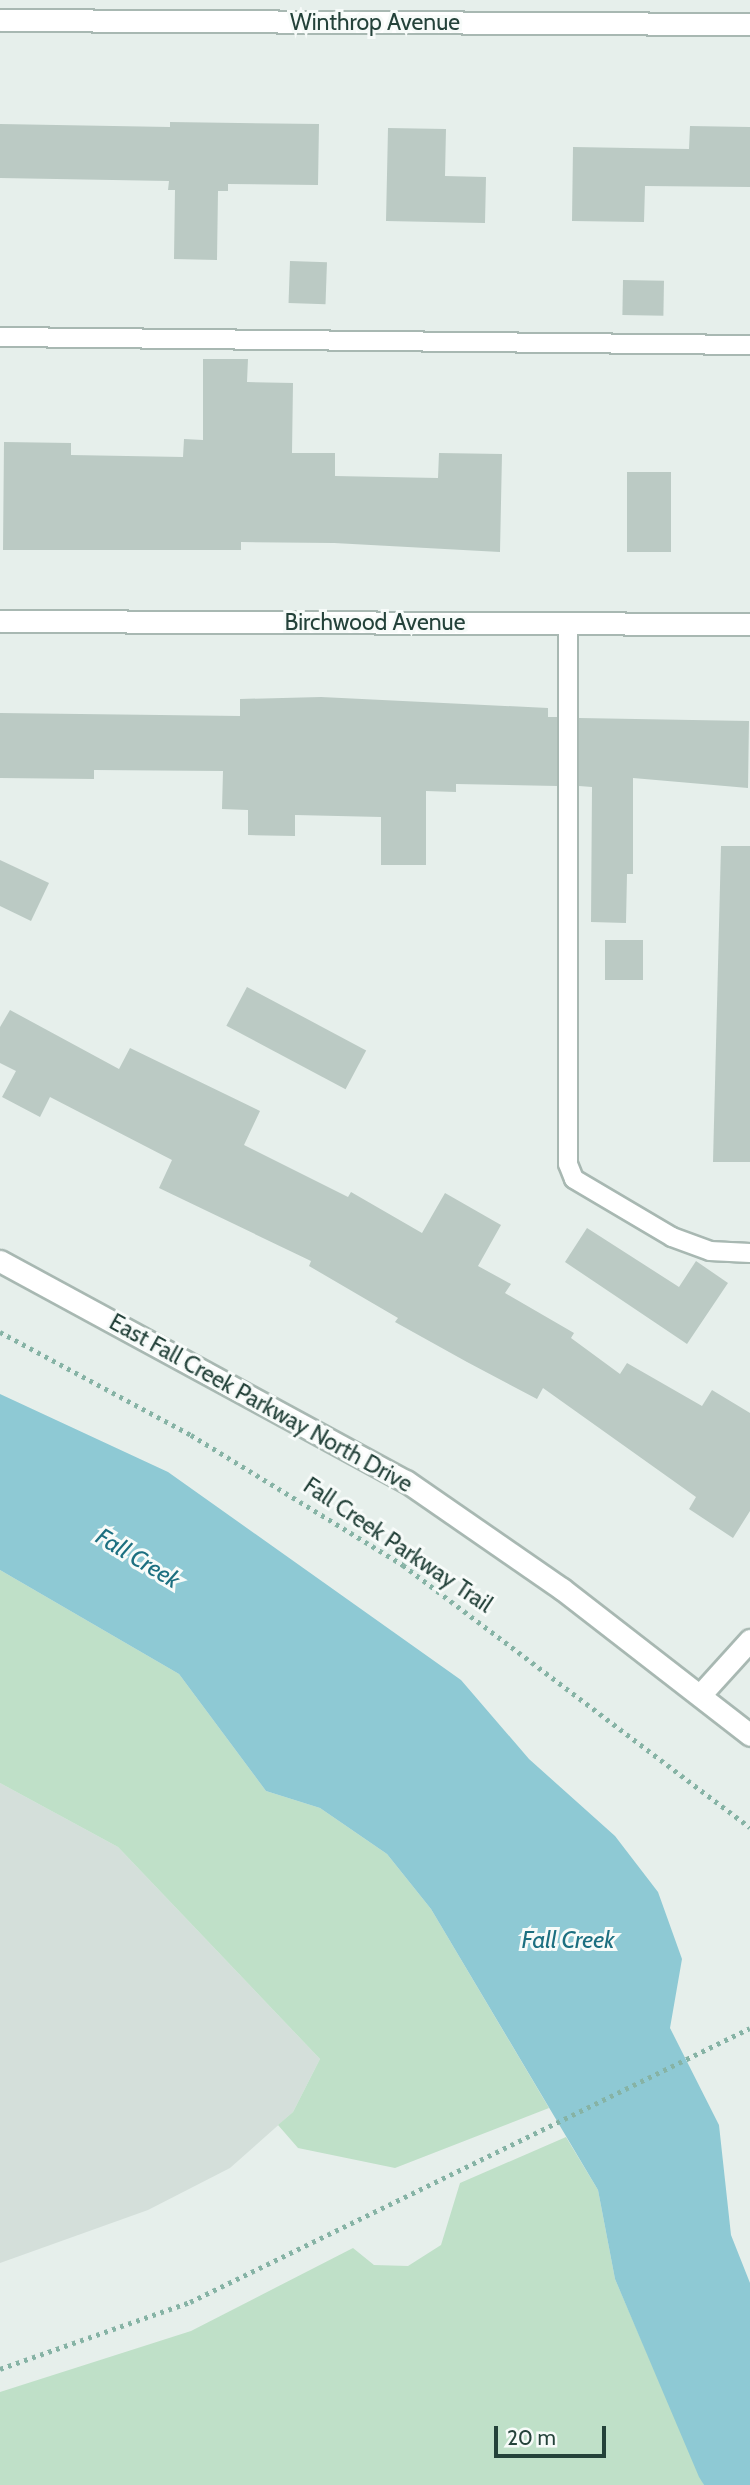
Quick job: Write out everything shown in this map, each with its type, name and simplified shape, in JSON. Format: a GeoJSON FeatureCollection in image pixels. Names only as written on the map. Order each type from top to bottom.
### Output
{"type":"FeatureCollection","features":[{"type":"Feature","properties":{"kind":"street","name":"Winthrop Avenue"},"geometry":{"type":"LineString","coordinates":[[0,20],[750,24]]}},
{"type":"Feature","properties":{"kind":"street","name":"Birchwood Avenue"},"geometry":{"type":"LineString","coordinates":[[0,621],[750,624]]}},
{"type":"Feature","properties":{"kind":"street","name":"East Fall Creek Parkway North Drive"},"geometry":{"type":"LineString","coordinates":[[0,1261],[406,1481],[701,1694],[750,1735]]}},
{"type":"Feature","properties":{"kind":"street"},"geometry":{"type":"LineString","coordinates":[[701,1694],[750,1640]]}},
{"type":"Feature","properties":{"kind":"lane"},"geometry":{"type":"LineString","coordinates":[[0,337],[750,345]]}},
{"type":"Feature","properties":{"kind":"lane"},"geometry":{"type":"LineString","coordinates":[[568,622],[568,1164],[574,1179],[672,1237],[710,1251],[750,1253]]}},
{"type":"Feature","properties":{"kind":"path","name":"Fall Creek Parkway Trail"},"geometry":{"type":"LineString","coordinates":[[0,1332],[191,1434],[403,1565],[750,1827]]}},
{"type":"Feature","properties":{"kind":"path"},"geometry":{"type":"LineString","coordinates":[[0,2369],[190,2302],[750,2028]]}},
{"type":"Feature","properties":{"kind":"shaded area"},"geometry":{"type":"Polygon","coordinates":[[[0,1783],[118,1847],[320,2059],[293,2112],[230,2168],[148,2210],[0,2263],[0,1783]]]}},
{"type":"Feature","properties":{"kind":"green space"},"geometry":{"type":"Polygon","coordinates":[[[0,1570],[179,1674],[266,1791],[320,1808],[387,1854],[431,1909],[549,2108],[395,2168],[298,2148],[278,2125],[293,2112],[320,2059],[118,1847],[0,1783],[0,1570]]]}},
{"type":"Feature","properties":{"kind":"green space"},"geometry":{"type":"Polygon","coordinates":[[[566,2137],[598,2190],[615,2279],[704,2485],[0,2485],[0,2392],[191,2331],[353,2248],[374,2265],[408,2266],[441,2245],[460,2183],[566,2137]]]}},
{"type":"Feature","properties":{"kind":"water","name":"Fall Creek"},"geometry":{"type":"Polygon","coordinates":[[[0,1394],[168,1472],[461,1680],[529,1759],[615,1836],[658,1892],[682,1959],[670,2028],[719,2125],[731,2235],[750,2283],[750,2485],[704,2485],[699,2477],[615,2279],[598,2190],[431,1909],[387,1854],[320,1808],[266,1791],[179,1674],[0,1570],[0,1394]]]}},
{"type":"Feature","properties":{"kind":"building"},"geometry":{"type":"Polygon","coordinates":[[[170,122],[319,124],[318,185],[228,184],[228,191],[218,191],[217,260],[174,259],[175,190],[168,190],[169,181],[0,178],[0,124],[170,127],[170,122]]]}},
{"type":"Feature","properties":{"kind":"building"},"geometry":{"type":"Polygon","coordinates":[[[690,126],[750,127],[750,187],[645,186],[644,222],[572,221],[573,147],[689,149],[690,126]]]}},
{"type":"Feature","properties":{"kind":"building"},"geometry":{"type":"Polygon","coordinates":[[[388,128],[446,129],[445,176],[486,177],[485,223],[386,221],[388,128]]]}},
{"type":"Feature","properties":{"kind":"building"},"geometry":{"type":"Polygon","coordinates":[[[290,261],[327,262],[326,304],[289,303],[290,261]]]}},
{"type":"Feature","properties":{"kind":"building"},"geometry":{"type":"Polygon","coordinates":[[[623,280],[664,281],[663,316],[622,315],[623,280]]]}},
{"type":"Feature","properties":{"kind":"building"},"geometry":{"type":"Polygon","coordinates":[[[203,359],[248,359],[247,382],[293,383],[292,453],[335,453],[335,476],[438,478],[439,453],[502,454],[500,552],[334,543],[241,542],[241,550],[3,550],[4,442],[71,443],[71,455],[183,457],[184,439],[203,440],[203,359]]]}},
{"type":"Feature","properties":{"kind":"building"},"geometry":{"type":"Polygon","coordinates":[[[627,472],[671,472],[671,552],[627,552],[627,472]]]}},
{"type":"Feature","properties":{"kind":"building"},"geometry":{"type":"Polygon","coordinates":[[[321,697],[548,708],[548,717],[557,717],[557,786],[456,784],[456,792],[426,791],[426,865],[381,865],[381,817],[295,815],[295,836],[248,835],[248,810],[222,809],[223,771],[94,770],[94,779],[0,778],[0,713],[240,716],[240,699],[321,697]]]}},
{"type":"Feature","properties":{"kind":"building"},"geometry":{"type":"Polygon","coordinates":[[[579,718],[749,721],[748,788],[633,778],[633,874],[627,874],[626,923],[591,922],[592,787],[579,786],[579,718]]]}},
{"type":"Feature","properties":{"kind":"building"},"geometry":{"type":"Polygon","coordinates":[[[721,846],[750,846],[750,1162],[713,1162],[721,846]]]}},
{"type":"Feature","properties":{"kind":"building"},"geometry":{"type":"Polygon","coordinates":[[[0,860],[49,883],[31,921],[0,906],[0,860]]]}},
{"type":"Feature","properties":{"kind":"building"},"geometry":{"type":"Polygon","coordinates":[[[605,940],[643,940],[643,980],[605,980],[605,940]]]}},
{"type":"Feature","properties":{"kind":"building"},"geometry":{"type":"Polygon","coordinates":[[[247,987],[366,1050],[346,1089],[226,1026],[247,987]]]}},
{"type":"Feature","properties":{"kind":"building"},"geometry":{"type":"Polygon","coordinates":[[[10,1010],[119,1069],[130,1048],[260,1111],[244,1145],[348,1197],[351,1192],[422,1233],[445,1193],[501,1225],[478,1266],[511,1284],[505,1293],[574,1333],[571,1338],[620,1374],[627,1363],[702,1406],[712,1390],[750,1413],[750,1511],[733,1538],[689,1509],[696,1497],[543,1388],[537,1399],[395,1322],[398,1318],[309,1266],[311,1261],[159,1188],[172,1160],[50,1097],[40,1117],[2,1097],[16,1071],[0,1063],[0,1027],[10,1010]]]}},
{"type":"Feature","properties":{"kind":"building"},"geometry":{"type":"Polygon","coordinates":[[[587,1228],[679,1287],[696,1261],[728,1283],[687,1344],[565,1262],[587,1228]]]}}]}
